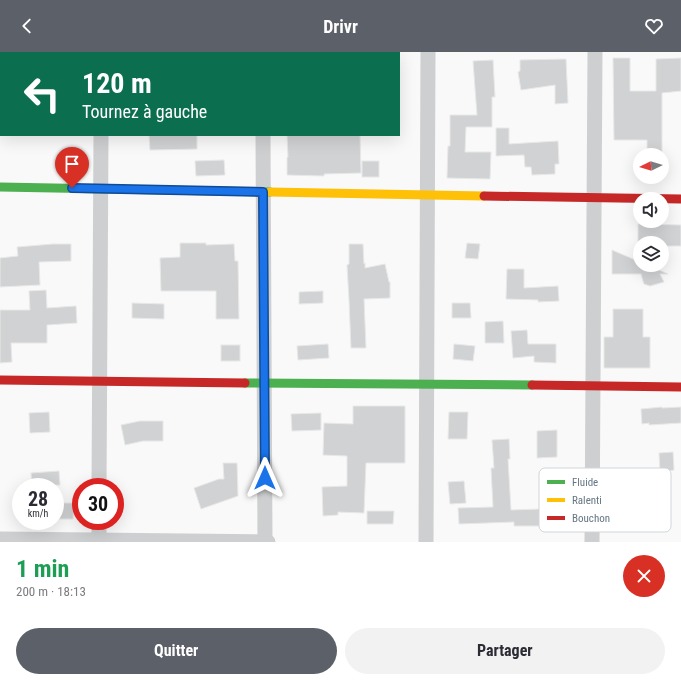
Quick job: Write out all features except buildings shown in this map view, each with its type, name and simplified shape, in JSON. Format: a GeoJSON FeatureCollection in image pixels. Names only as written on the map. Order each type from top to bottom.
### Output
{"type":"FeatureCollection","features":[{"type":"Feature","properties":{"kind":"street"},"geometry":{"type":"LineString","coordinates":[[426,542],[428,52]]}},
{"type":"Feature","properties":{"kind":"street"},"geometry":{"type":"LineString","coordinates":[[592,468],[595,52]]}},
{"type":"Feature","properties":{"kind":"street"},"geometry":{"type":"LineString","coordinates":[[99,478],[101,136]]}},
{"type":"Feature","properties":{"kind":"street"},"geometry":{"type":"LineString","coordinates":[[0,539],[267,542],[264,383],[263,136]]}},
{"type":"Feature","properties":{"kind":"street"},"geometry":{"type":"LineString","coordinates":[[0,187],[681,199]]}},
{"type":"Feature","properties":{"kind":"street"},"geometry":{"type":"LineString","coordinates":[[0,380],[681,387]]}},
{"type":"Feature","properties":{"kind":"street"},"geometry":{"type":"LineString","coordinates":[[99,530],[99,541]]}},
{"type":"Feature","properties":{"kind":"street"},"geometry":{"type":"LineString","coordinates":[[592,532],[592,542]]}},
{"type":"Feature","properties":{"kind":"traffic: fast"},"geometry":{"type":"LineString","coordinates":[[0,187],[270,192]]}},
{"type":"Feature","properties":{"kind":"traffic: fast"},"geometry":{"type":"LineString","coordinates":[[245,383],[532,385]]}},
{"type":"Feature","properties":{"kind":"traffic: slow"},"geometry":{"type":"LineString","coordinates":[[270,192],[484,196]]}},
{"type":"Feature","properties":{"kind":"traffic: jam"},"geometry":{"type":"LineString","coordinates":[[484,196],[681,199]]}},
{"type":"Feature","properties":{"kind":"traffic: jam"},"geometry":{"type":"LineString","coordinates":[[0,380],[245,383]]}},
{"type":"Feature","properties":{"kind":"traffic: jam"},"geometry":{"type":"LineString","coordinates":[[532,385],[681,387]]}},
{"type":"Feature","properties":{"kind":"route"},"geometry":{"type":"LineString","coordinates":[[72,188],[263,192],[265,478]]}}]}
